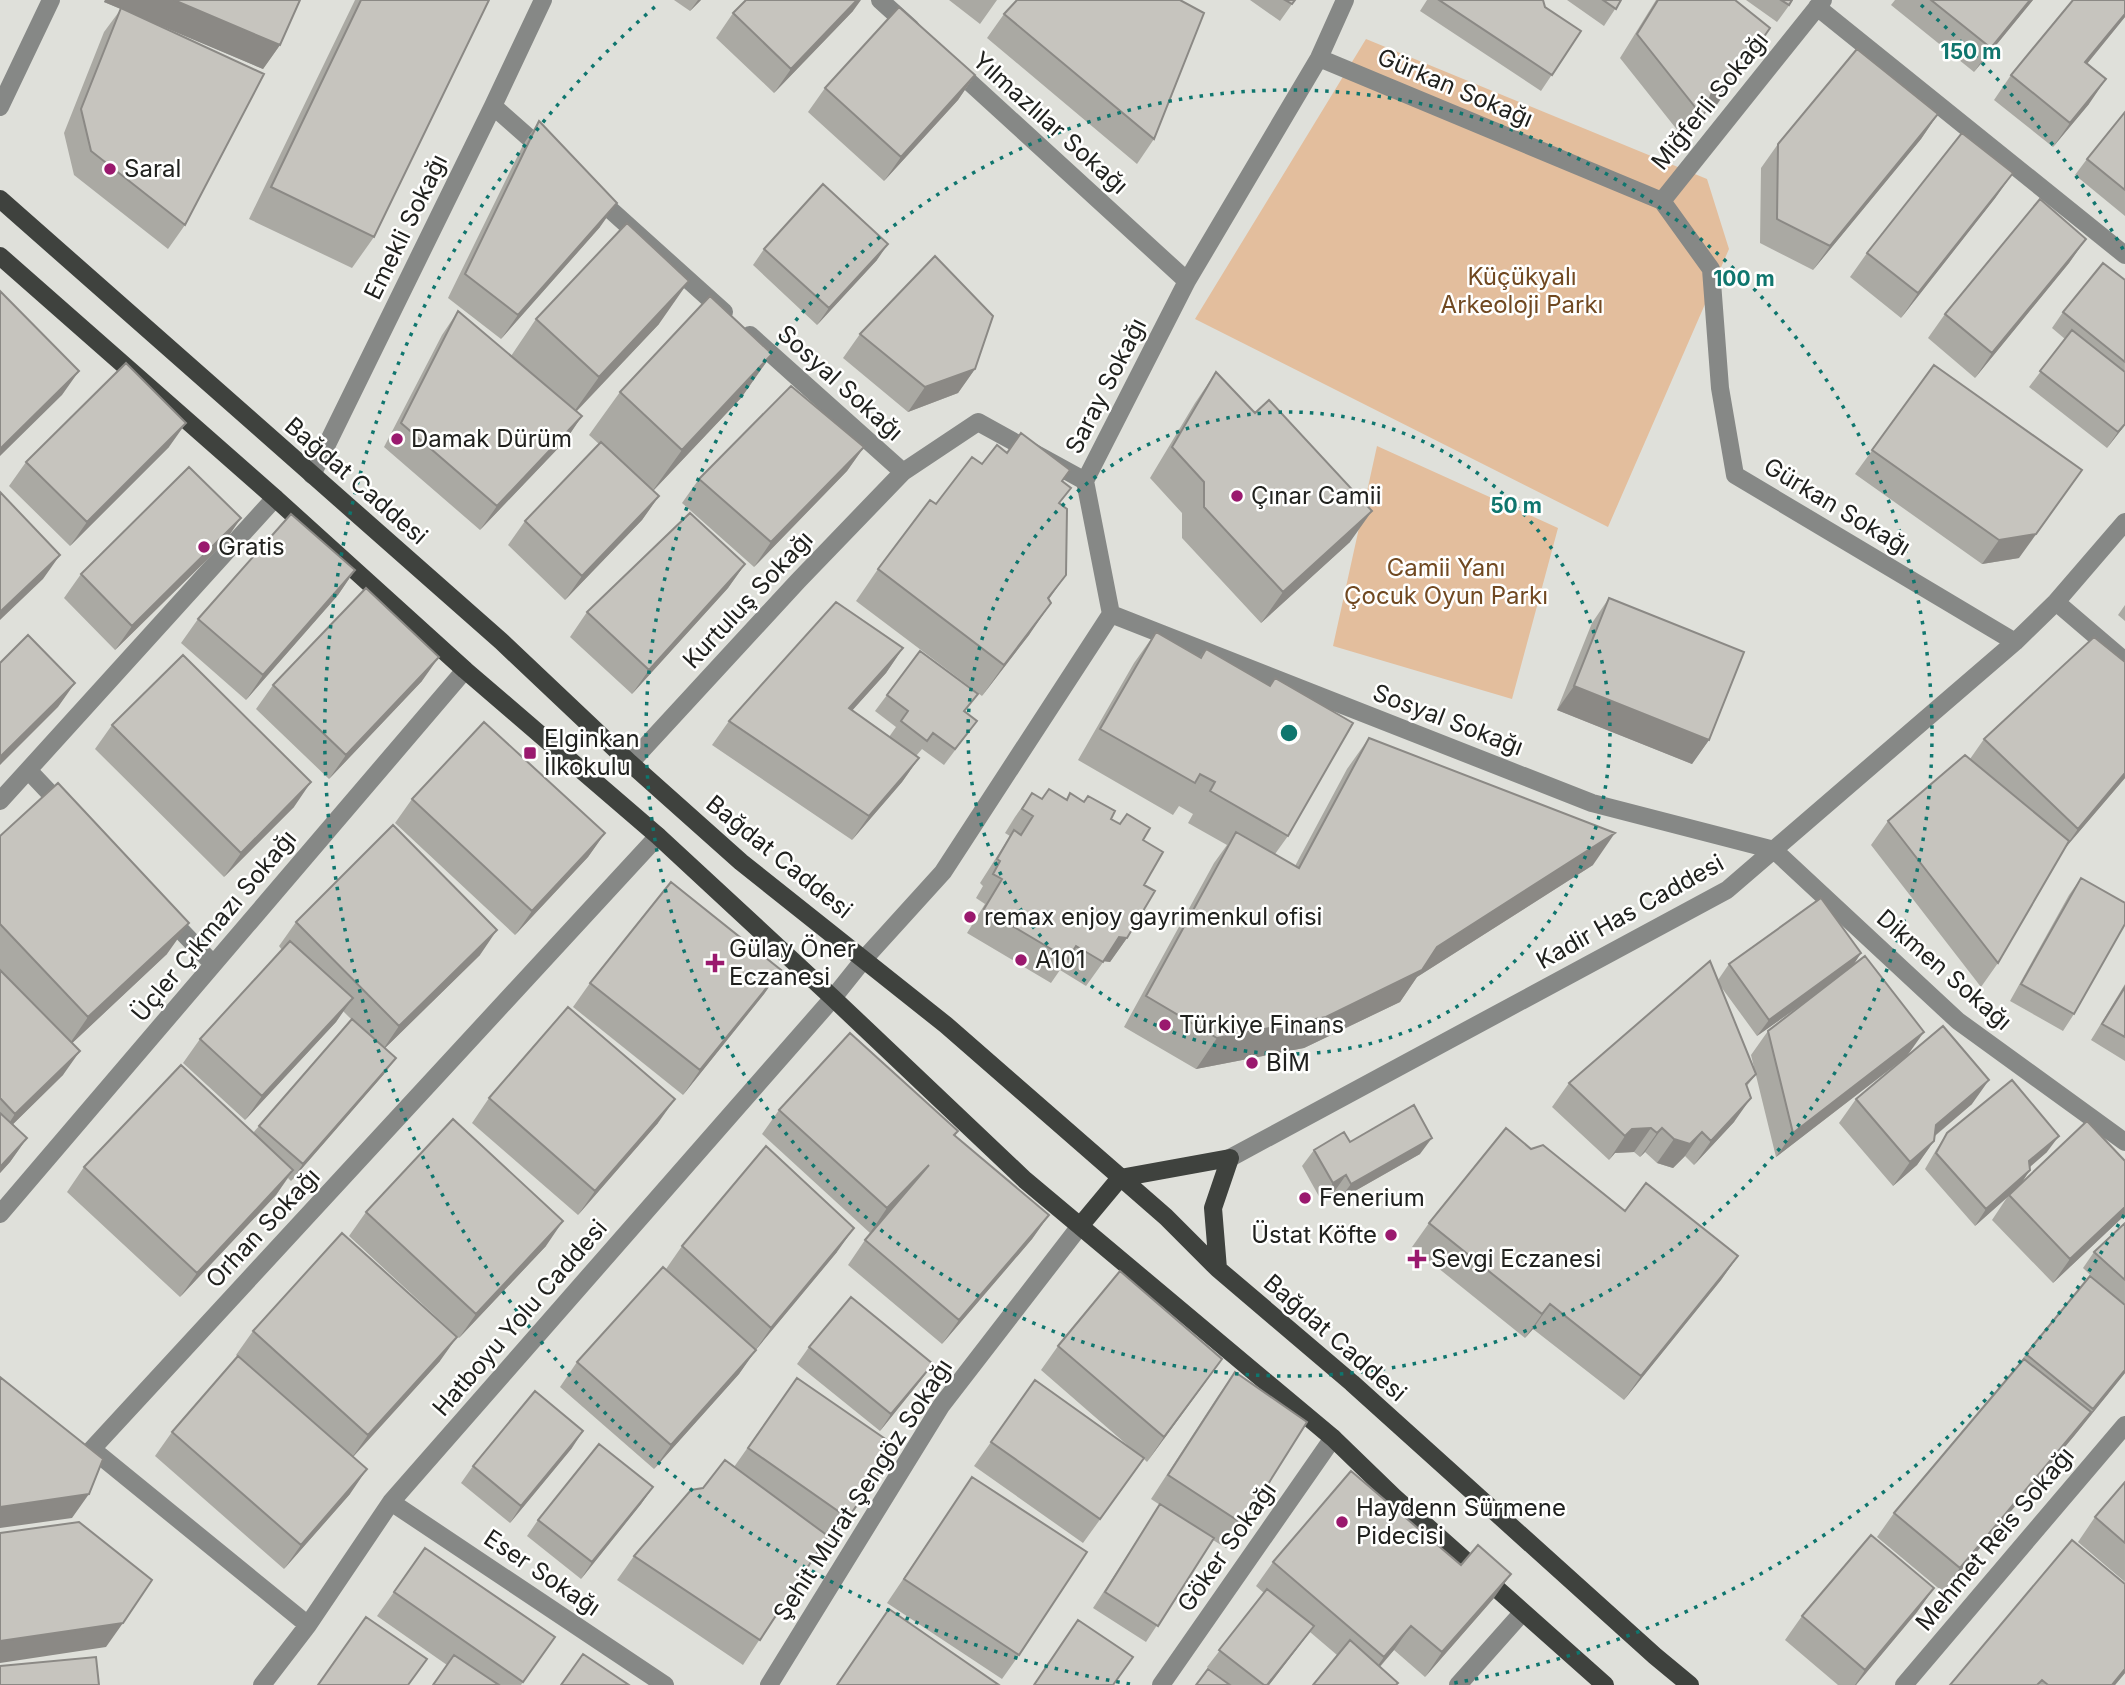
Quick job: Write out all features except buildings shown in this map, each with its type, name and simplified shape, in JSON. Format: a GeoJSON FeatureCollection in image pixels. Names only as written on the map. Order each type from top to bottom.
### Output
{"type":"FeatureCollection","features":[{"type":"Feature","properties":{"kind":"main road","name":"Bağdat Caddesi"},"geometry":{"type":"LineString","coordinates":[[0,199],[501,641],[630,763],[741,862],[946,1025],[1166,1217],[1218,1269],[1362,1392],[1690,1685]]}},
{"type":"Feature","properties":{"kind":"main road"},"geometry":{"type":"LineString","coordinates":[[0,256],[275,498],[465,670],[658,836],[1025,1180],[1333,1438],[1394,1497],[1605,1685]]}},
{"type":"Feature","properties":{"kind":"main road"},"geometry":{"type":"LineString","coordinates":[[1080,1226],[1120,1178],[1230,1158],[1213,1208],[1218,1269]]}},
{"type":"Feature","properties":{"kind":"street"},"geometry":{"type":"LineString","coordinates":[[0,107],[51,0]]}},
{"type":"Feature","properties":{"kind":"street","name":"Emekli Sokağı"},"geometry":{"type":"LineString","coordinates":[[312,475],[543,0]]}},
{"type":"Feature","properties":{"kind":"street"},"geometry":{"type":"LineString","coordinates":[[880,0],[921,37]]}},
{"type":"Feature","properties":{"kind":"street","name":"Saray Sokağı"},"geometry":{"type":"LineString","coordinates":[[1111,614],[1085,481],[1187,281],[1319,58],[1345,0]]}},
{"type":"Feature","properties":{"kind":"street"},"geometry":{"type":"LineString","coordinates":[[1820,3],[2125,255]]}},
{"type":"Feature","properties":{"kind":"street","name":"Miğferli Sokağı"},"geometry":{"type":"LineString","coordinates":[[1662,201],[1820,3]]}},
{"type":"Feature","properties":{"kind":"street","name":"Yılmazlılar Sokağı"},"geometry":{"type":"LineString","coordinates":[[941,56],[1187,281]]}},
{"type":"Feature","properties":{"kind":"street","name":"Gürkan Sokağı"},"geometry":{"type":"LineString","coordinates":[[1319,58],[1662,201],[1711,269],[1720,388],[1735,475],[2015,642]]}},
{"type":"Feature","properties":{"kind":"street"},"geometry":{"type":"LineString","coordinates":[[493,106],[555,160]]}},
{"type":"Feature","properties":{"kind":"street","name":"Sosyal Sokağı"},"geometry":{"type":"LineString","coordinates":[[586,188],[903,472],[978,422],[1085,481]]}},
{"type":"Feature","properties":{"kind":"street","name":"Kurtuluş Sokağı"},"geometry":{"type":"LineString","coordinates":[[630,763],[903,472]]}},
{"type":"Feature","properties":{"kind":"street"},"geometry":{"type":"LineString","coordinates":[[0,801],[275,498]]}},
{"type":"Feature","properties":{"kind":"street","name":"Kadir Has Caddesi"},"geometry":{"type":"LineString","coordinates":[[1230,1158],[1727,890],[2015,642],[2056,602],[2125,523]]}},
{"type":"Feature","properties":{"kind":"street"},"geometry":{"type":"LineString","coordinates":[[2056,602],[2125,661]]}},
{"type":"Feature","properties":{"kind":"street"},"geometry":{"type":"LineString","coordinates":[[833,998],[865,958],[943,873],[1111,614]]}},
{"type":"Feature","properties":{"kind":"street","name":"Sosyal Sokağı"},"geometry":{"type":"LineString","coordinates":[[1111,614],[1592,803],[1774,850]]}},
{"type":"Feature","properties":{"kind":"street","name":"Üçler Çıkmazı Sokağı"},"geometry":{"type":"LineString","coordinates":[[0,1214],[465,670]]}},
{"type":"Feature","properties":{"kind":"street"},"geometry":{"type":"LineString","coordinates":[[28,770],[74,818]]}},
{"type":"Feature","properties":{"kind":"street","name":"Orhan Sokağı"},"geometry":{"type":"LineString","coordinates":[[309,1625],[92,1449],[658,836]]}},
{"type":"Feature","properties":{"kind":"street","name":"Dikmen Sokağı"},"geometry":{"type":"LineString","coordinates":[[1774,850],[1958,1021],[2125,1142]]}},
{"type":"Feature","properties":{"kind":"street"},"geometry":{"type":"LineString","coordinates":[[157,906],[213,964]]}},
{"type":"Feature","properties":{"kind":"street","name":"Hatboyu Yolu Caddesi"},"geometry":{"type":"LineString","coordinates":[[262,1685],[309,1625],[391,1502],[833,998]]}},
{"type":"Feature","properties":{"kind":"street","name":"Şehit Murat Şengöz Sokağı"},"geometry":{"type":"LineString","coordinates":[[769,1685],[941,1406],[1080,1226]]}},
{"type":"Feature","properties":{"kind":"street","name":"Mehmet Reis Sokağı"},"geometry":{"type":"LineString","coordinates":[[1904,1685],[2125,1425]]}},
{"type":"Feature","properties":{"kind":"street","name":"Göker Sokağı"},"geometry":{"type":"LineString","coordinates":[[1161,1685],[1333,1438]]}},
{"type":"Feature","properties":{"kind":"street","name":"Eser Sokağı"},"geometry":{"type":"LineString","coordinates":[[391,1502],[665,1685]]}},
{"type":"Feature","properties":{"kind":"street"},"geometry":{"type":"LineString","coordinates":[[1458,1685],[1522,1613]]}},
{"type":"Feature","properties":{"kind":"green space","name":"Küçükyalı Arkeoloji Parkı"},"geometry":{"type":"Polygon","coordinates":[[[1366,39],[1707,179],[1729,249],[1608,527],[1195,319],[1366,39]]]}},
{"type":"Feature","properties":{"kind":"green space","name":"Camii Yanı Çocuk Oyun Parkı"},"geometry":{"type":"Polygon","coordinates":[[[1377,446],[1558,528],[1512,699],[1333,646],[1377,446]]]}},
{"type":"Feature","properties":{"kind":"place","name":"Saral"},"geometry":{"type":"Point","coordinates":[110,169]}},
{"type":"Feature","properties":{"kind":"place","name":"Damak Dürüm"},"geometry":{"type":"Point","coordinates":[397,439]}},
{"type":"Feature","properties":{"kind":"place","name":"Çınar Camii"},"geometry":{"type":"Point","coordinates":[1237,496]}},
{"type":"Feature","properties":{"kind":"place","name":"Gratis"},"geometry":{"type":"Point","coordinates":[204,547]}},
{"type":"Feature","properties":{"kind":"place","name":"Elginkan İlkokulu"},"geometry":{"type":"Point","coordinates":[530,753]}},
{"type":"Feature","properties":{"kind":"place","name":"remax enjoy gayrimenkul ofisi"},"geometry":{"type":"Point","coordinates":[970,917]}},
{"type":"Feature","properties":{"kind":"place","name":"A101"},"geometry":{"type":"Point","coordinates":[1021,960]}},
{"type":"Feature","properties":{"kind":"place","name":"Gülay Öner Eczanesi"},"geometry":{"type":"Point","coordinates":[715,963]}},
{"type":"Feature","properties":{"kind":"place","name":"Türkiye Finans"},"geometry":{"type":"Point","coordinates":[1165,1025]}},
{"type":"Feature","properties":{"kind":"place","name":"BİM"},"geometry":{"type":"Point","coordinates":[1252,1063]}},
{"type":"Feature","properties":{"kind":"place","name":"Fenerium"},"geometry":{"type":"Point","coordinates":[1305,1198]}},
{"type":"Feature","properties":{"kind":"place","name":"Üstat Köfte"},"geometry":{"type":"Point","coordinates":[1391,1235]}},
{"type":"Feature","properties":{"kind":"place","name":"Sevgi Eczanesi"},"geometry":{"type":"Point","coordinates":[1417,1259]}},
{"type":"Feature","properties":{"kind":"place","name":"Haydenn Sürmene Pidecisi"},"geometry":{"type":"Point","coordinates":[1342,1522]}}]}
